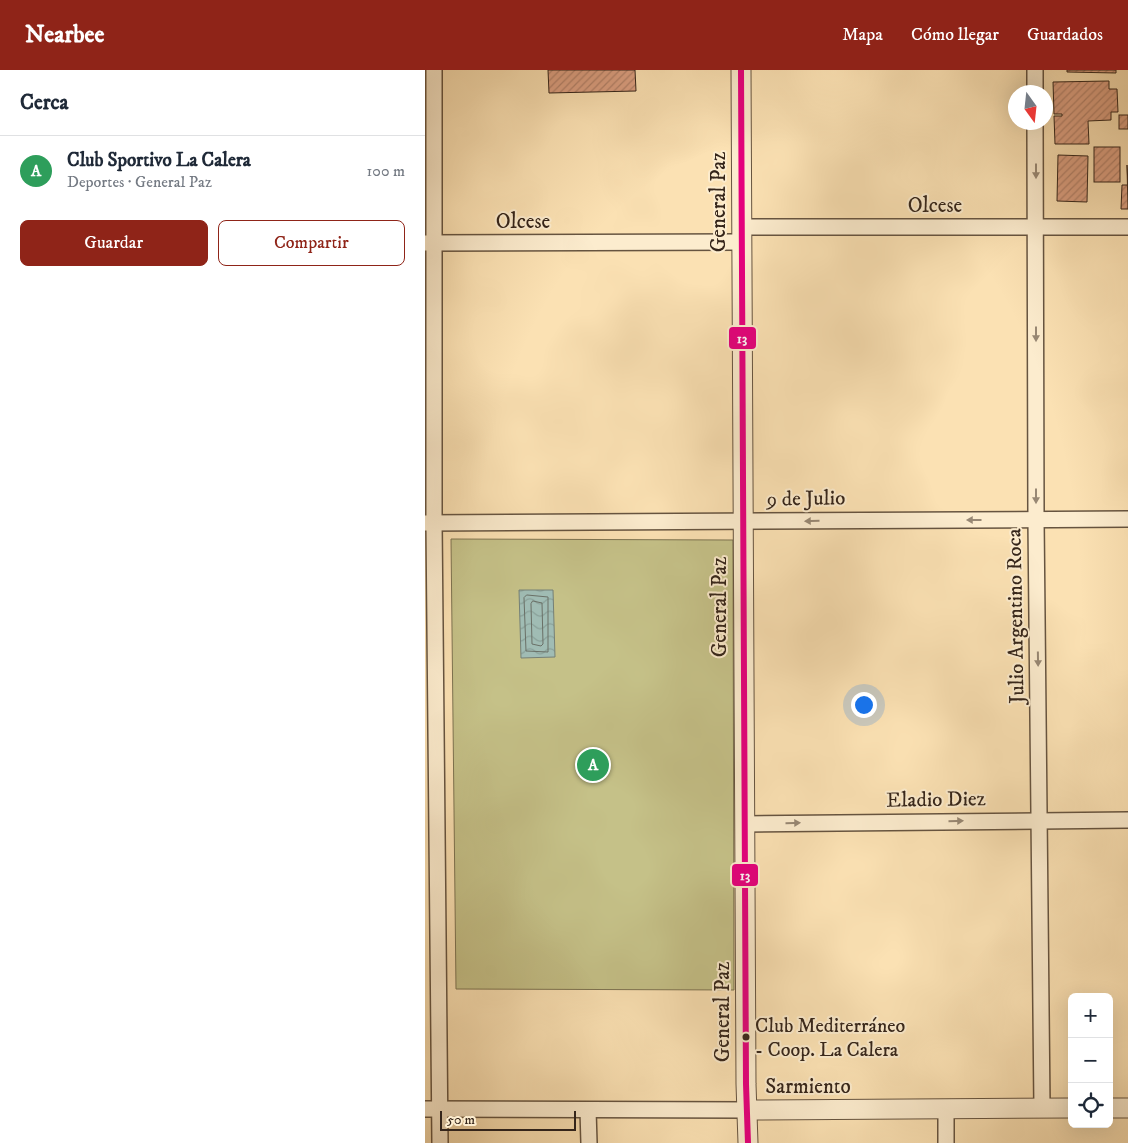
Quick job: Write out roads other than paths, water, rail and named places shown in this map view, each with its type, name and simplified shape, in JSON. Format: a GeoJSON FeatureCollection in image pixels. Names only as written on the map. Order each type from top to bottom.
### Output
{"type":"FeatureCollection","features":[{"type":"Feature","properties":{"kind":"street"},"geometry":{"type":"LineString","coordinates":[[434,70],[430,243],[429,523],[431,970],[432,1109],[440,1143]]}},
{"type":"Feature","properties":{"kind":"street","name":"General Paz"},"geometry":{"type":"LineString","coordinates":[[741,70],[742,521],[748,1143]]}},
{"type":"Feature","properties":{"kind":"street"},"geometry":{"type":"LineString","coordinates":[[1035,70],[1035,85]]}},
{"type":"Feature","properties":{"kind":"street","name":"Julio Argentino Roca"},"geometry":{"type":"LineString","coordinates":[[1035,130],[1036,520],[1042,1108]]}},
{"type":"Feature","properties":{"kind":"street","name":"Olcese"},"geometry":{"type":"LineString","coordinates":[[430,243],[1128,227]]}},
{"type":"Feature","properties":{"kind":"street","name":"9 de Julio"},"geometry":{"type":"LineString","coordinates":[[429,523],[1128,520]]}},
{"type":"Feature","properties":{"kind":"street","name":"Eladio Diez"},"geometry":{"type":"LineString","coordinates":[[745,824],[1128,820]]}},
{"type":"Feature","properties":{"kind":"street","name":"Sarmiento"},"geometry":{"type":"LineString","coordinates":[[432,1109],[1068,1108]]}},
{"type":"Feature","properties":{"kind":"street"},"geometry":{"type":"LineString","coordinates":[[1113,1108],[1128,1108]]}},
{"type":"Feature","properties":{"kind":"street"},"geometry":{"type":"LineString","coordinates":[[946,1109],[946,1143]]}},
{"type":"Feature","properties":{"kind":"street"},"geometry":{"type":"LineString","coordinates":[[588,1110],[589,1143]]}},
{"type":"Feature","properties":{"kind":"water"},"geometry":{"type":"Polygon","coordinates":[[[519,590],[553,590],[555,657],[521,658],[519,590]]]}},
{"type":"Feature","properties":{"kind":"place","name":"Club Sportivo La Calera"},"geometry":{"type":"Point","coordinates":[593,765]}},
{"type":"Feature","properties":{"kind":"place","name":"Club Mediterráneo - Coop. La Calera"},"geometry":{"type":"Point","coordinates":[746,1037]}}]}
